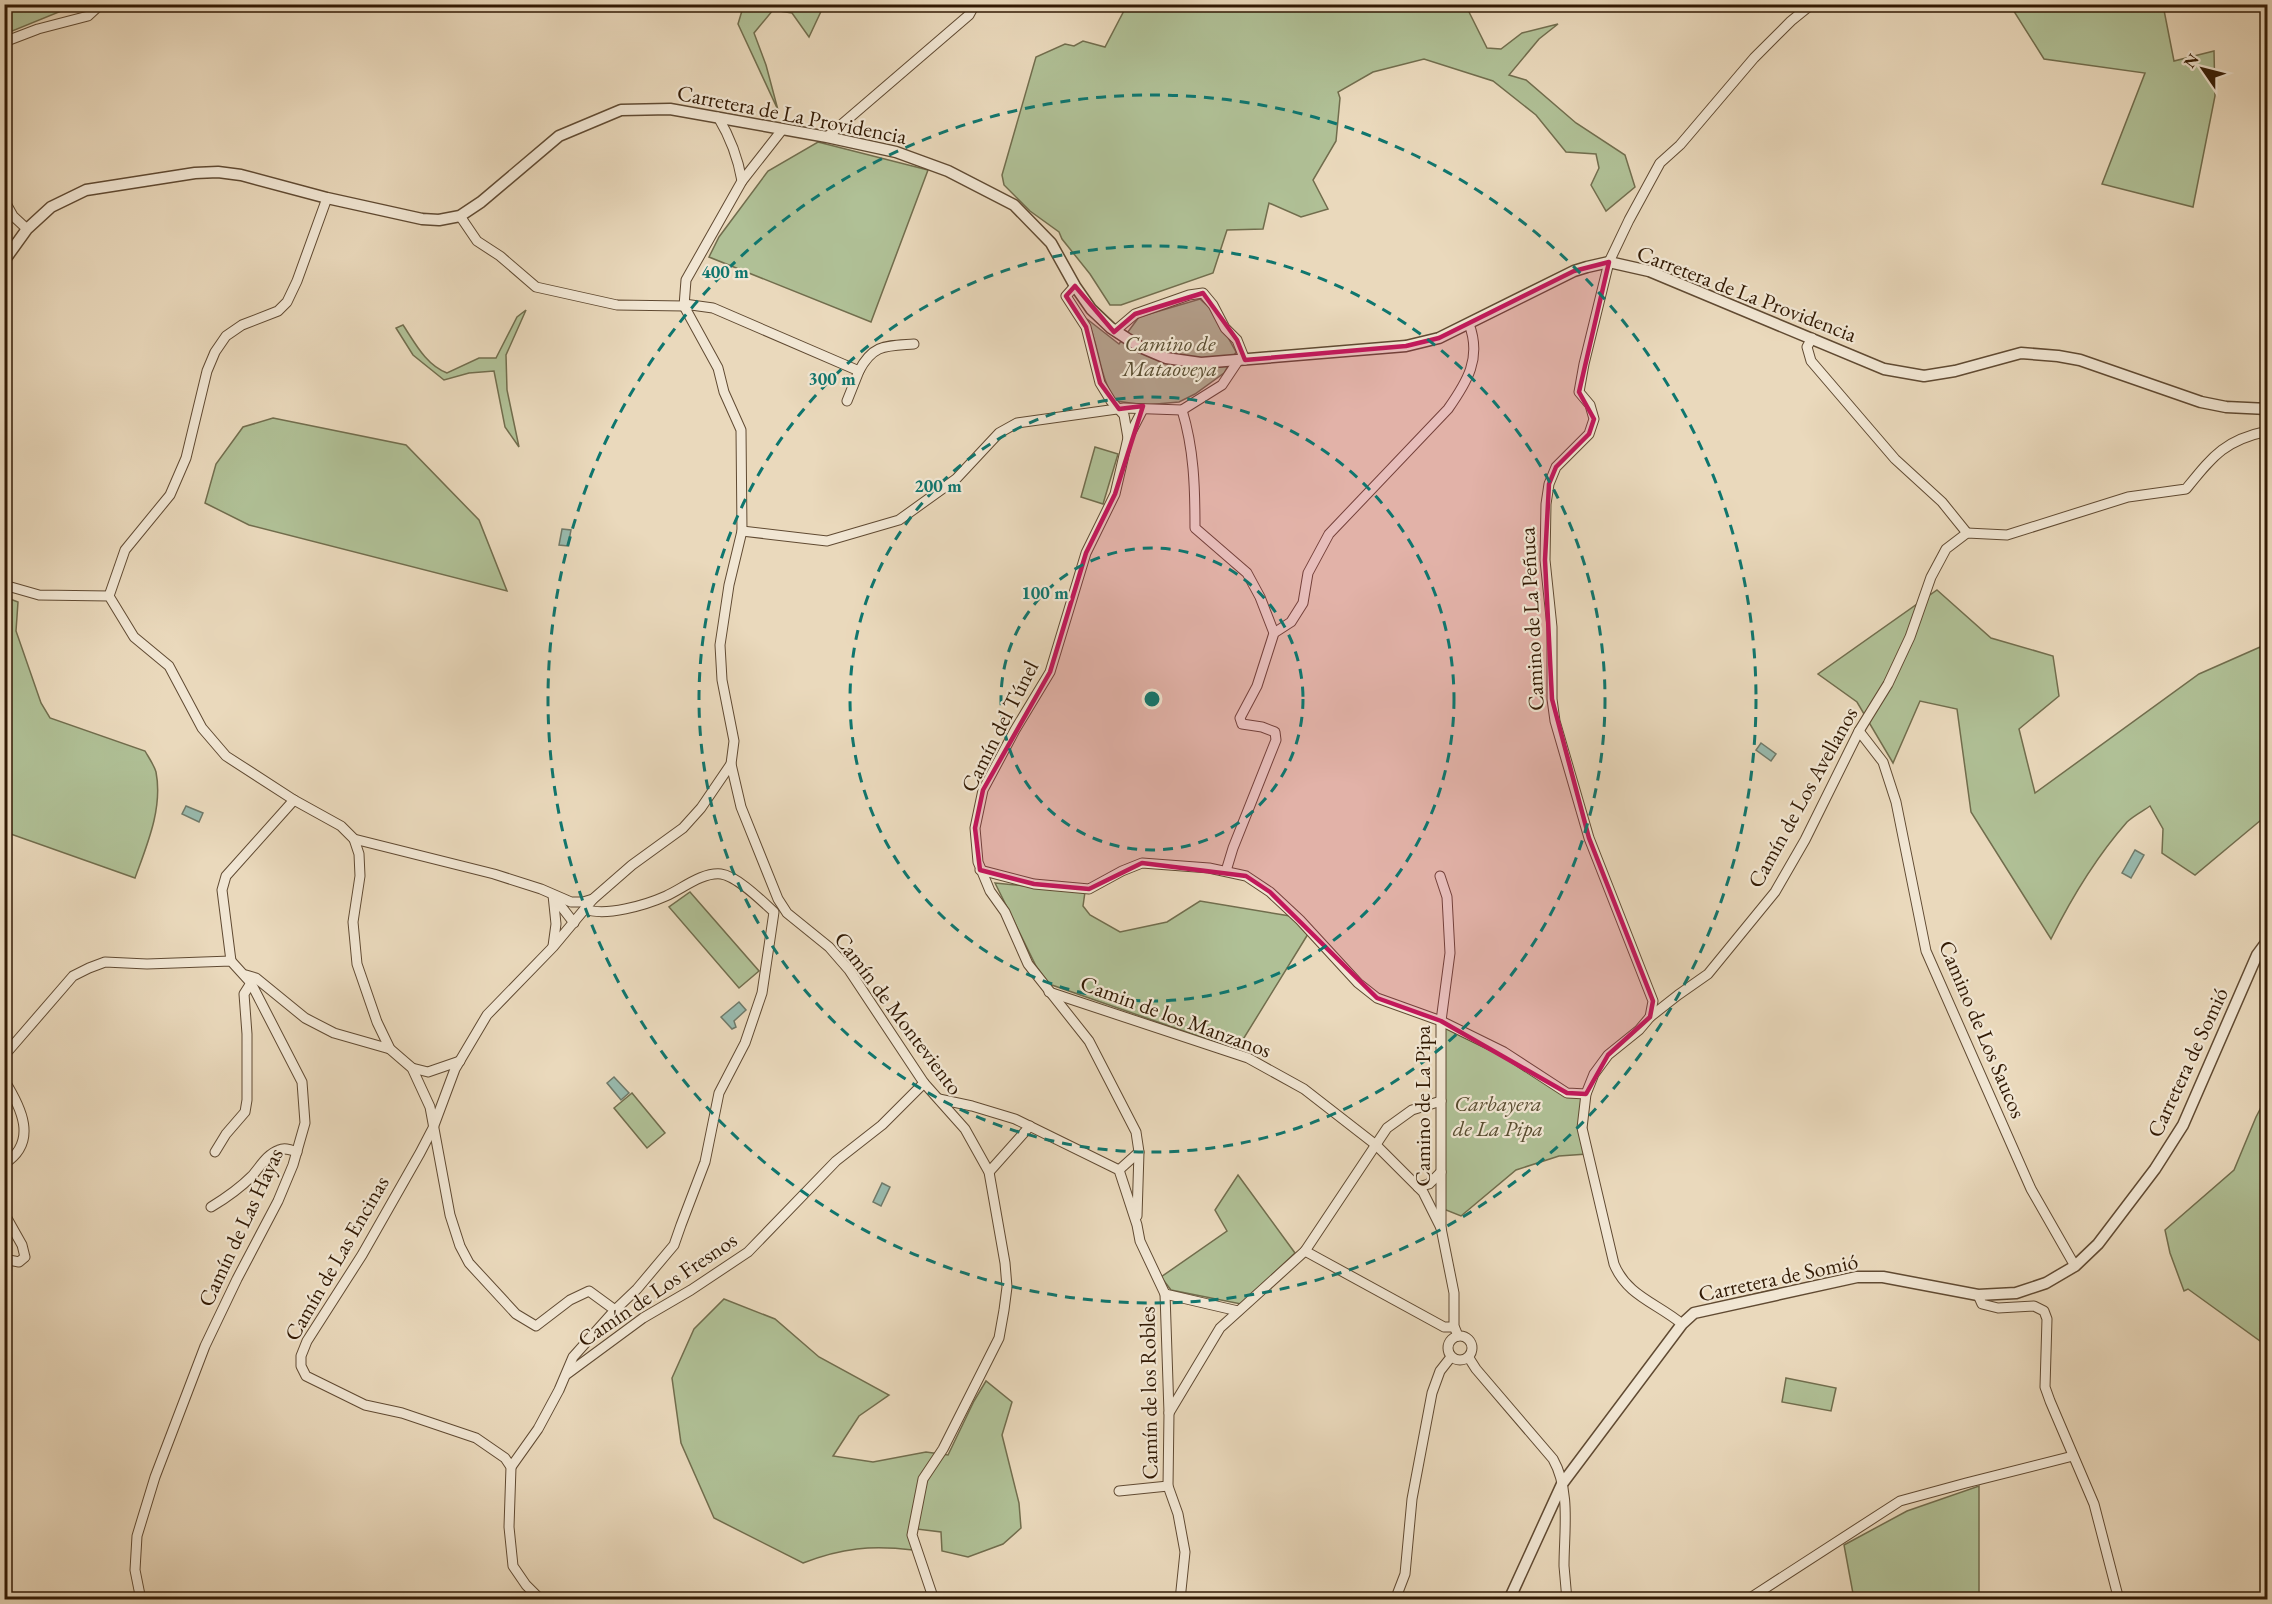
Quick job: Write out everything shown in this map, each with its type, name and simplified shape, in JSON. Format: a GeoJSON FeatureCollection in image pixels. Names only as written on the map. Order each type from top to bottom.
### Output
{"type":"FeatureCollection","features":[{"type":"Feature","properties":{"kind":"street"},"geometry":{"type":"LineString","coordinates":[[4,42],[38,29],[88,16],[101,4]]}},
{"type":"Feature","properties":{"kind":"street"},"geometry":{"type":"LineString","coordinates":[[827,137],[969,15],[975,4]]}},
{"type":"Feature","properties":{"kind":"street"},"geometry":{"type":"LineString","coordinates":[[1609,262],[1660,164],[1680,145],[1754,58],[1812,4]]}},
{"type":"Feature","properties":{"kind":"street","name":"Carretera de La Providencia"},"geometry":{"type":"LineString","coordinates":[[4,261],[27,229],[51,207],[86,190],[195,173],[218,172],[241,175],[327,198],[422,219],[439,220],[460,216],[481,202],[559,136],[621,110],[670,109],[827,137],[896,152],[948,171],[1014,205],[1051,243],[1091,309],[1115,331],[1140,347],[1166,358],[1201,363],[1406,346],[1439,338],[1574,271],[1609,262],[1649,271],[1884,369],[1924,375],[1955,371],[2021,353],[2058,356],[2080,360],[2201,402],[2226,407],[2268,409]]}},
{"type":"Feature","properties":{"kind":"street"},"geometry":{"type":"LineString","coordinates":[[718,117],[739,164],[742,181]]}},
{"type":"Feature","properties":{"kind":"street"},"geometry":{"type":"LineString","coordinates":[[684,305],[686,280],[742,181],[782,130]]}},
{"type":"Feature","properties":{"kind":"street"},"geometry":{"type":"LineString","coordinates":[[109,596],[125,550],[170,495],[174,486],[186,458],[207,371],[215,351],[226,336],[242,325],[278,311],[287,302],[327,198]]}},
{"type":"Feature","properties":{"kind":"street"},"geometry":{"type":"LineString","coordinates":[[4,200],[13,216],[27,229]]}},
{"type":"Feature","properties":{"kind":"street"},"geometry":{"type":"LineString","coordinates":[[460,216],[477,241],[500,256],[536,287],[617,305],[684,305],[713,308],[859,371]]}},
{"type":"Feature","properties":{"kind":"street","name":"Camino de La Peñuca"},"geometry":{"type":"LineString","coordinates":[[1609,262],[1579,392],[1590,405],[1594,419],[1589,434],[1556,466],[1549,484],[1545,560],[1552,627],[1552,699],[1555,721],[1589,838],[1653,1001],[1650,1017]]}},
{"type":"Feature","properties":{"kind":"street"},"geometry":{"type":"LineString","coordinates":[[1075,286],[1066,296],[1086,327],[1100,383],[1111,401],[1124,415],[1128,438]]}},
{"type":"Feature","properties":{"kind":"street"},"geometry":{"type":"LineString","coordinates":[[742,531],[827,541],[899,520],[956,479],[999,433],[1017,423],[1119,409],[1182,410],[1222,385],[1241,360],[1237,340],[1226,328],[1203,293],[1189,295],[1135,314],[1115,331]]}},
{"type":"Feature","properties":{"kind":"street","name":"Camín de Monteviento"},"geometry":{"type":"LineString","coordinates":[[684,305],[718,368],[724,392],[741,430],[742,531],[729,585],[720,645],[722,680],[734,741],[731,764],[741,807],[778,899],[788,913],[829,947],[849,970],[924,1083],[965,1129],[989,1172],[1007,1287],[999,1338],[943,1449],[923,1479],[912,1535],[934,1599]]}},
{"type":"Feature","properties":{"kind":"street"},"geometry":{"type":"LineString","coordinates":[[1226,871],[1276,740],[1275,732],[1242,724],[1240,718],[1257,686],[1275,633],[1291,622],[1303,603],[1308,573],[1329,534],[1448,409],[1463,388],[1473,366],[1473,334],[1469,324]]}},
{"type":"Feature","properties":{"kind":"street"},"geometry":{"type":"LineString","coordinates":[[1812,338],[1808,347],[1811,361],[1895,459],[1942,502],[1967,533],[2007,535],[2128,497],[2186,489],[2213,455],[2245,436],[2268,432]]}},
{"type":"Feature","properties":{"kind":"street"},"geometry":{"type":"LineString","coordinates":[[847,401],[867,356],[878,349],[914,344]]}},
{"type":"Feature","properties":{"kind":"street","name":"Camín del Túnel"},"geometry":{"type":"LineString","coordinates":[[1139,1152],[1136,1132],[1089,1041],[1028,964],[1005,912],[990,891],[980,870],[975,828],[983,790],[1050,672],[1086,553],[1115,494],[1128,438],[1143,409]]}},
{"type":"Feature","properties":{"kind":"street"},"geometry":{"type":"LineString","coordinates":[[1182,410],[1188,430],[1194,470],[1195,528],[1247,573],[1275,633]]}},
{"type":"Feature","properties":{"kind":"street","name":"Camín de Los Avellanos"},"geometry":{"type":"LineString","coordinates":[[1682,1324],[1630,1288],[1620,1278],[1617,1271],[1584,1143],[1582,1128],[1586,1094],[1594,1074],[1608,1055],[1640,1030],[1650,1017],[1678,994],[1708,974],[1775,892],[1805,840],[1859,731],[1888,684],[1910,637],[1931,577],[1946,549],[1967,533]]}},
{"type":"Feature","properties":{"kind":"street"},"geometry":{"type":"LineString","coordinates":[[4,585],[39,595],[109,596]]}},
{"type":"Feature","properties":{"kind":"street"},"geometry":{"type":"LineString","coordinates":[[109,596],[134,637],[169,666],[202,728],[226,756],[294,800],[341,826],[354,839],[360,876],[353,922],[357,964],[377,1022],[390,1049],[412,1068],[430,1107],[450,1215],[460,1246],[469,1263],[516,1314],[536,1326],[570,1300],[589,1291],[615,1310]]}},
{"type":"Feature","properties":{"kind":"street","name":"Camino de Los Saucos"},"geometry":{"type":"LineString","coordinates":[[1859,731],[1883,762],[1896,802],[1926,951],[2031,1189],[2075,1266]]}},
{"type":"Feature","properties":{"kind":"street","name":"Camín de Las Encinas"},"geometry":{"type":"LineString","coordinates":[[511,1467],[505,1458],[476,1438],[402,1413],[364,1405],[306,1376],[301,1366],[301,1356],[434,1128],[459,1061],[487,1015],[553,947],[593,899],[632,865],[683,828],[701,808],[731,764]]}},
{"type":"Feature","properties":{"kind":"street"},"geometry":{"type":"LineString","coordinates":[[4,1052],[15,1043],[73,976],[89,968],[105,963],[231,961],[222,890],[226,876],[294,800]]}},
{"type":"Feature","properties":{"kind":"street"},"geometry":{"type":"LineString","coordinates":[[354,839],[494,874],[571,902],[593,899]]}},
{"type":"Feature","properties":{"kind":"street"},"geometry":{"type":"LineString","coordinates":[[980,870],[1034,884],[1089,889],[1142,863],[1209,868],[1246,876],[1270,892],[1300,920],[1358,983],[1377,998],[1441,1021],[1504,1052],[1568,1093],[1586,1094]]}},
{"type":"Feature","properties":{"kind":"street"},"geometry":{"type":"LineString","coordinates":[[541,1599],[526,1585],[513,1566],[509,1527],[511,1467],[538,1429],[573,1357],[637,1289],[674,1245],[705,1162],[719,1093],[745,1043],[762,993],[774,912],[751,891],[723,874],[709,875],[664,897],[632,907],[600,913],[585,909]]}},
{"type":"Feature","properties":{"kind":"street","name":"Camino de La Pipa"},"geometry":{"type":"LineString","coordinates":[[1440,876],[1446,897],[1450,953],[1441,1021],[1441,1228],[1454,1293],[1456,1331]]}},
{"type":"Feature","properties":{"kind":"street"},"geometry":{"type":"LineString","coordinates":[[553,895],[574,923]]}},
{"type":"Feature","properties":{"kind":"street"},"geometry":{"type":"LineString","coordinates":[[553,895],[556,924],[553,947]]}},
{"type":"Feature","properties":{"kind":"street","name":"Carretera de Somió"},"geometry":{"type":"LineString","coordinates":[[1509,1599],[1562,1484],[1682,1324],[1694,1313],[1857,1277],[1884,1277],[1977,1295],[2016,1293],[2046,1282],[2075,1266],[2098,1244],[2155,1169],[2184,1125],[2257,955],[2268,940]]}},
{"type":"Feature","properties":{"kind":"street","name":"Camín de Las Hayas"},"geometry":{"type":"LineString","coordinates":[[141,1599],[135,1570],[137,1536],[155,1477],[206,1346],[237,1279],[278,1201],[297,1152],[305,1123],[302,1082],[251,982],[231,961]]}},
{"type":"Feature","properties":{"kind":"street"},"geometry":{"type":"LineString","coordinates":[[244,974],[256,978],[305,1018],[334,1033],[390,1049]]}},
{"type":"Feature","properties":{"kind":"street"},"geometry":{"type":"LineString","coordinates":[[215,1152],[226,1134],[245,1112],[248,1034],[244,994],[251,982]]}},
{"type":"Feature","properties":{"kind":"street","name":"Camin de los Manzanos"},"geometry":{"type":"LineString","coordinates":[[1049,992],[1248,1058],[1304,1089],[1376,1145],[1423,1192],[1441,1228]]}},
{"type":"Feature","properties":{"kind":"street"},"geometry":{"type":"LineString","coordinates":[[412,1068],[428,1072],[459,1061]]}},
{"type":"Feature","properties":{"kind":"street"},"geometry":{"type":"LineString","coordinates":[[4,1080],[26,1126],[25,1136],[18,1150],[4,1164]]}},
{"type":"Feature","properties":{"kind":"street","name":"Camín de Los Fresnos"},"geometry":{"type":"LineString","coordinates":[[565,1375],[643,1318],[691,1290],[748,1252],[836,1161],[882,1125],[924,1083]]}},
{"type":"Feature","properties":{"kind":"street"},"geometry":{"type":"LineString","coordinates":[[939,1099],[972,1106],[1030,1126],[1119,1170],[1139,1152]]}},
{"type":"Feature","properties":{"kind":"street"},"geometry":{"type":"LineString","coordinates":[[1169,1413],[1220,1329],[1305,1251],[1387,1128],[1412,1110],[1441,1101]]}},
{"type":"Feature","properties":{"kind":"street"},"geometry":{"type":"LineString","coordinates":[[989,1172],[1030,1126]]}},
{"type":"Feature","properties":{"kind":"street"},"geometry":{"type":"LineString","coordinates":[[211,1207],[229,1196],[269,1156],[286,1148],[297,1152]]}},
{"type":"Feature","properties":{"kind":"street"},"geometry":{"type":"LineString","coordinates":[[1137,1225],[1136,1182],[1139,1152]]}},
{"type":"Feature","properties":{"kind":"street","name":"Camín de los Robles"},"geometry":{"type":"LineString","coordinates":[[1119,1170],[1140,1240],[1165,1294],[1169,1413],[1168,1486],[1178,1514],[1185,1552],[1180,1599]]}},
{"type":"Feature","properties":{"kind":"street"},"geometry":{"type":"LineString","coordinates":[[1418,1187],[1429,1184],[1441,1172]]}},
{"type":"Feature","properties":{"kind":"street"},"geometry":{"type":"LineString","coordinates":[[4,1213],[22,1245],[25,1257],[19,1262],[4,1259]]}},
{"type":"Feature","properties":{"kind":"street"},"geometry":{"type":"LineString","coordinates":[[1305,1251],[1444,1327],[1456,1331],[1466,1337],[1472,1343],[1473,1351],[1469,1358],[1463,1360],[1452,1357],[1448,1351],[1448,1344],[1456,1331]]}},
{"type":"Feature","properties":{"kind":"street"},"geometry":{"type":"LineString","coordinates":[[1165,1294],[1238,1311]]}},
{"type":"Feature","properties":{"kind":"street"},"geometry":{"type":"LineString","coordinates":[[1977,1295],[1982,1304],[1998,1308],[2034,1306],[2044,1311],[2047,1319],[2045,1386],[2097,1512],[2119,1599]]}},
{"type":"Feature","properties":{"kind":"street"},"geometry":{"type":"LineString","coordinates":[[1395,1599],[1405,1574],[1412,1499],[1432,1393],[1440,1371],[1452,1357]]}},
{"type":"Feature","properties":{"kind":"street"},"geometry":{"type":"LineString","coordinates":[[1469,1358],[1559,1469],[1566,1516],[1564,1568],[1567,1599]]}},
{"type":"Feature","properties":{"kind":"street"},"geometry":{"type":"LineString","coordinates":[[1747,1599],[1900,1501],[2073,1456]]}},
{"type":"Feature","properties":{"kind":"street"},"geometry":{"type":"LineString","coordinates":[[1119,1491],[1168,1486]]}},
{"type":"Feature","properties":{"kind":"highlighted area"},"geometry":{"type":"Polygon","coordinates":[[[1609,262],[1579,392],[1594,419],[1589,434],[1556,467],[1549,484],[1545,560],[1552,699],[1589,838],[1653,1001],[1650,1017],[1608,1055],[1586,1094],[1567,1093],[1441,1021],[1377,998],[1270,892],[1246,876],[1142,863],[1089,889],[1034,884],[980,870],[975,828],[983,790],[1050,672],[1086,553],[1115,494],[1143,406],[1119,409],[1100,383],[1086,327],[1066,296],[1075,286],[1114,332],[1135,314],[1203,293],[1237,340],[1245,360],[1406,346],[1439,338],[1574,271],[1609,262]]]}},
{"type":"Feature","properties":{"kind":"green space"},"geometry":{"type":"Polygon","coordinates":[[[5,4],[76,4],[76,5],[5,34],[5,4]]]}},
{"type":"Feature","properties":{"kind":"green space"},"geometry":{"type":"Polygon","coordinates":[[[744,4],[824,5],[809,37],[792,13],[773,10],[754,33],[766,65],[778,110],[738,24],[744,4]]]}},
{"type":"Feature","properties":{"kind":"green space"},"geometry":{"type":"Polygon","coordinates":[[[1465,4],[1487,48],[1501,49],[1522,33],[1558,24],[1539,39],[1509,75],[1526,80],[1576,123],[1625,155],[1635,187],[1606,211],[1591,185],[1599,168],[1596,154],[1566,152],[1536,115],[1493,81],[1424,59],[1373,72],[1338,92],[1340,98],[1336,141],[1313,180],[1328,209],[1301,217],[1269,203],[1263,229],[1227,230],[1213,273],[1121,305],[1110,305],[1059,232],[1030,211],[1004,185],[1002,175],[1036,57],[1065,44],[1074,46],[1083,41],[1105,47],[1127,5],[1465,4]]]}},
{"type":"Feature","properties":{"kind":"green space"},"geometry":{"type":"Polygon","coordinates":[[[2010,5],[2163,5],[2174,61],[2214,51],[2215,96],[2193,207],[2102,184],[2145,73],[2044,59],[2010,5]]]}},
{"type":"Feature","properties":{"kind":"green space"},"geometry":{"type":"Polygon","coordinates":[[[818,142],[928,170],[871,322],[709,257],[719,237],[768,171],[818,142]]]}},
{"type":"Feature","properties":{"kind":"green space","name":"Camino de Mataoveya"},"geometry":{"type":"Polygon","coordinates":[[[1200,299],[1214,312],[1236,352],[1224,373],[1195,394],[1179,402],[1145,405],[1116,401],[1102,371],[1087,319],[1119,344],[1139,317],[1200,299]]]}},
{"type":"Feature","properties":{"kind":"green space"},"geometry":{"type":"Polygon","coordinates":[[[526,310],[506,355],[507,390],[519,447],[505,427],[494,371],[469,373],[444,380],[413,355],[396,328],[403,325],[427,359],[447,373],[479,358],[496,358],[517,317],[526,310]]]}},
{"type":"Feature","properties":{"kind":"green space"},"geometry":{"type":"Polygon","coordinates":[[[273,418],[406,445],[479,520],[507,591],[249,525],[205,503],[216,464],[243,427],[273,418]]]}},
{"type":"Feature","properties":{"kind":"green space"},"geometry":{"type":"Polygon","coordinates":[[[1095,447],[1118,454],[1103,504],[1081,497],[1095,447]]]}},
{"type":"Feature","properties":{"kind":"green space"},"geometry":{"type":"Polygon","coordinates":[[[1937,590],[1991,638],[2053,656],[2059,696],[2019,729],[2035,793],[2199,674],[2267,644],[2267,815],[2195,875],[2162,853],[2163,829],[2150,806],[2127,822],[2105,849],[2076,893],[2051,939],[1971,812],[1957,709],[1920,701],[1893,763],[1857,702],[1818,674],[1937,590]]]}},
{"type":"Feature","properties":{"kind":"green space"},"geometry":{"type":"Polygon","coordinates":[[[5,597],[18,602],[16,631],[41,703],[50,718],[145,751],[154,767],[158,786],[156,813],[135,878],[5,832],[5,597]]]}},
{"type":"Feature","properties":{"kind":"green space"},"geometry":{"type":"Polygon","coordinates":[[[995,883],[1085,892],[1083,906],[1090,915],[1120,932],[1167,922],[1200,901],[1290,916],[1308,934],[1239,1046],[1218,1043],[1049,984],[1036,966],[995,883]]]}},
{"type":"Feature","properties":{"kind":"green space"},"geometry":{"type":"Polygon","coordinates":[[[690,892],[759,971],[739,988],[669,907],[690,892]]]}},
{"type":"Feature","properties":{"kind":"green space","name":"Carbayera de La Pipa"},"geometry":{"type":"Polygon","coordinates":[[[1441,1021],[1567,1093],[1586,1094],[1587,1154],[1559,1156],[1516,1170],[1461,1216],[1441,1208],[1441,1021]]]}},
{"type":"Feature","properties":{"kind":"green space"},"geometry":{"type":"Polygon","coordinates":[[[632,1093],[665,1133],[647,1148],[614,1108],[632,1093]]]}},
{"type":"Feature","properties":{"kind":"green space"},"geometry":{"type":"Polygon","coordinates":[[[2267,1096],[2267,1346],[2188,1289],[2184,1291],[2170,1253],[2165,1230],[2234,1170],[2267,1096]]]}},
{"type":"Feature","properties":{"kind":"green space"},"geometry":{"type":"Polygon","coordinates":[[[1238,1175],[1295,1253],[1241,1304],[1171,1290],[1161,1277],[1227,1231],[1215,1210],[1238,1175]]]}},
{"type":"Feature","properties":{"kind":"green space"},"geometry":{"type":"Polygon","coordinates":[[[724,1299],[775,1319],[819,1357],[889,1395],[859,1416],[833,1456],[873,1462],[926,1452],[948,1455],[986,1381],[1012,1402],[1002,1435],[1019,1503],[1021,1528],[1003,1544],[968,1557],[942,1551],[941,1532],[917,1529],[913,1550],[857,1549],[803,1563],[714,1518],[681,1443],[672,1378],[694,1329],[724,1299]]]}},
{"type":"Feature","properties":{"kind":"green space"},"geometry":{"type":"Polygon","coordinates":[[[1786,1378],[1836,1388],[1831,1411],[1782,1402],[1786,1378]]]}},
{"type":"Feature","properties":{"kind":"green space"},"geometry":{"type":"Polygon","coordinates":[[[1979,1486],[1979,1599],[1854,1599],[1844,1545],[1907,1511],[1979,1486]]]}},
{"type":"Feature","properties":{"kind":"water"},"geometry":{"type":"Polygon","coordinates":[[[562,529],[571,530],[568,546],[559,545],[562,529]]]}},
{"type":"Feature","properties":{"kind":"water"},"geometry":{"type":"Polygon","coordinates":[[[1761,743],[1776,754],[1771,761],[1756,750],[1761,743]]]}},
{"type":"Feature","properties":{"kind":"water"},"geometry":{"type":"Polygon","coordinates":[[[186,806],[203,813],[199,822],[182,814],[186,806]]]}},
{"type":"Feature","properties":{"kind":"water"},"geometry":{"type":"Polygon","coordinates":[[[2135,850],[2144,855],[2131,878],[2122,873],[2135,850]]]}},
{"type":"Feature","properties":{"kind":"water"},"geometry":{"type":"Polygon","coordinates":[[[739,1002],[746,1010],[734,1021],[736,1027],[732,1029],[721,1017],[739,1002]]]}},
{"type":"Feature","properties":{"kind":"water"},"geometry":{"type":"Polygon","coordinates":[[[614,1077],[629,1093],[621,1100],[607,1083],[614,1077]]]}},
{"type":"Feature","properties":{"kind":"water"},"geometry":{"type":"Polygon","coordinates":[[[882,1183],[890,1187],[881,1206],[873,1202],[882,1183]]]}}]}
